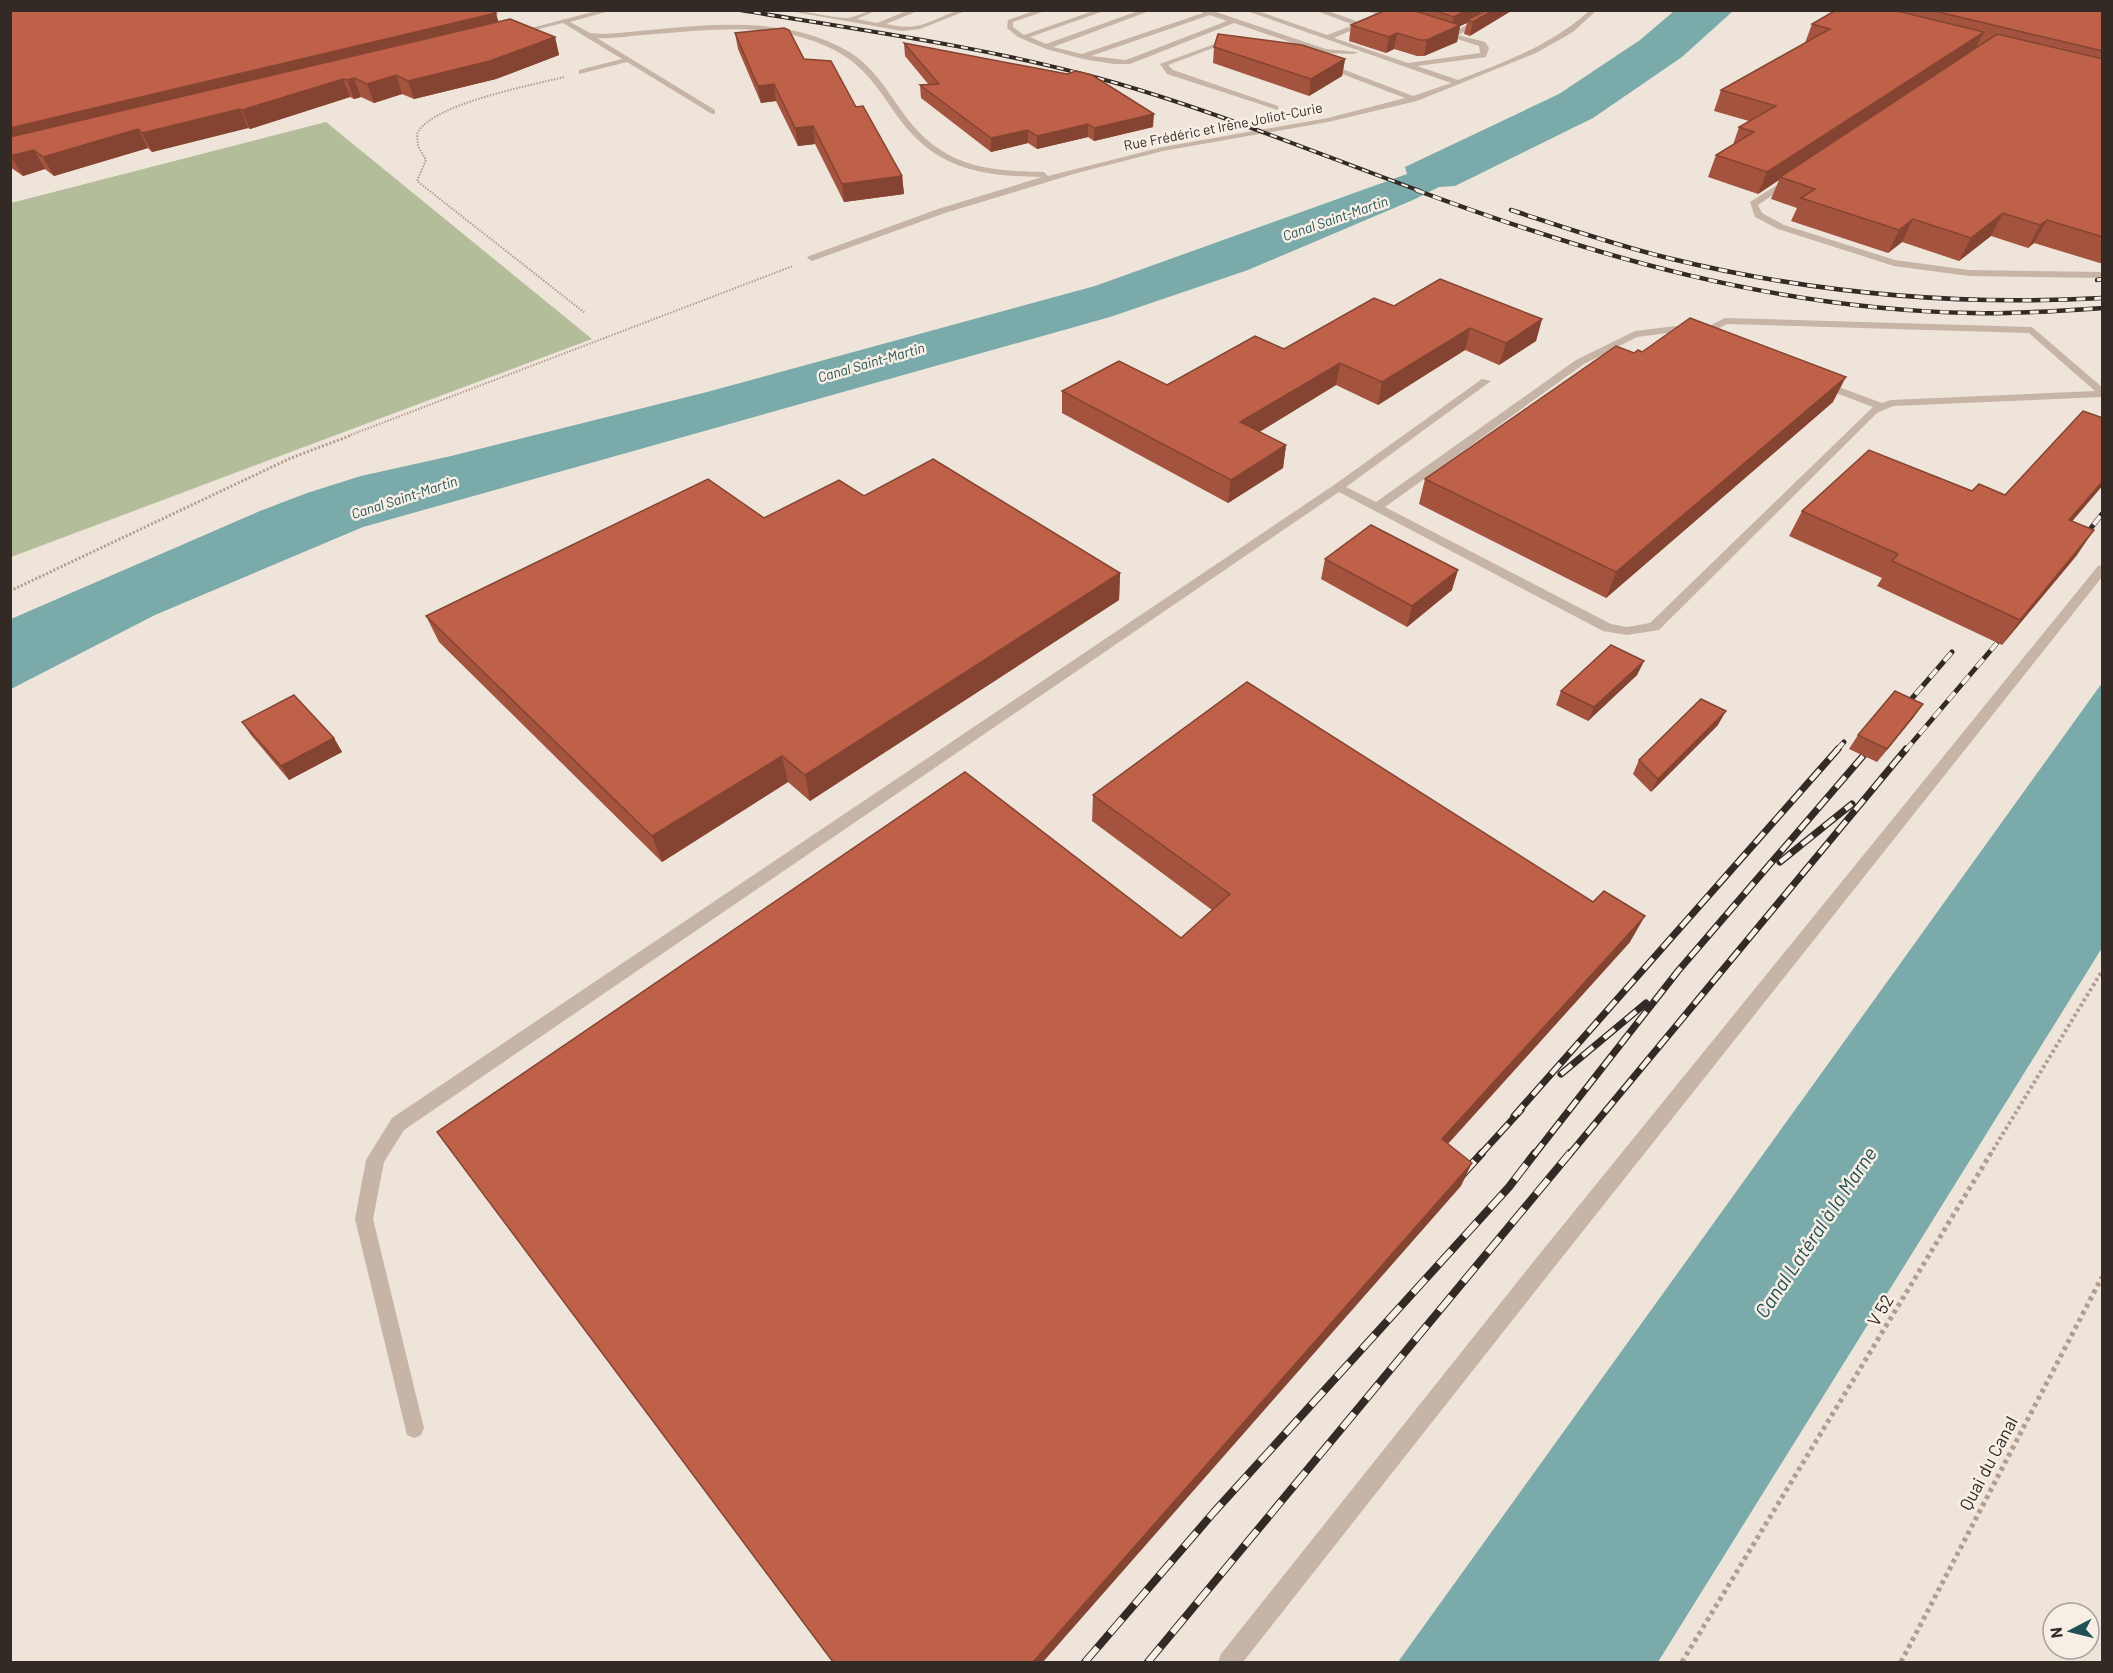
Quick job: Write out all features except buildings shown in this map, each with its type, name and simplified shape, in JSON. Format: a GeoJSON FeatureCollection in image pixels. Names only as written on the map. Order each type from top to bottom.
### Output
{"type":"FeatureCollection","features":[{"type":"Feature","properties":{"kind":"street"},"geometry":{"type":"LineString","coordinates":[[511,34],[610,10]]}},
{"type":"Feature","properties":{"kind":"street"},"geometry":{"type":"LineString","coordinates":[[787,10],[903,29],[918,28],[965,10]]}},
{"type":"Feature","properties":{"kind":"street"},"geometry":{"type":"LineString","coordinates":[[808,14],[818,10]]}},
{"type":"Feature","properties":{"kind":"street"},"geometry":{"type":"LineString","coordinates":[[848,21],[874,10]]}},
{"type":"Feature","properties":{"kind":"street"},"geometry":{"type":"LineString","coordinates":[[878,25],[917,10]]}},
{"type":"Feature","properties":{"kind":"street"},"geometry":{"type":"LineString","coordinates":[[1045,10],[1010,21],[1010,28],[1024,37],[1048,46],[1110,62],[1127,62],[1233,21]]}},
{"type":"Feature","properties":{"kind":"street"},"geometry":{"type":"LineString","coordinates":[[1024,37],[1104,10]]}},
{"type":"Feature","properties":{"kind":"street"},"geometry":{"type":"LineString","coordinates":[[1048,46],[1149,10]]}},
{"type":"Feature","properties":{"kind":"street"},"geometry":{"type":"LineString","coordinates":[[1246,10],[1458,83]]}},
{"type":"Feature","properties":{"kind":"street"},"geometry":{"type":"LineString","coordinates":[[1317,10],[1357,23],[1358,26],[1327,38]]}},
{"type":"Feature","properties":{"kind":"street"},"geometry":{"type":"LineString","coordinates":[[1452,35],[1487,18],[1486,13],[1480,10]]}},
{"type":"Feature","properties":{"kind":"street","name":"Rue Frédéric et Irène Joliot-Curie"},"geometry":{"type":"LineString","coordinates":[[812,258],[914,219],[1166,148],[1349,116],[1414,99],[1552,44],[1594,10]]}},
{"type":"Feature","properties":{"kind":"street"},"geometry":{"type":"LineString","coordinates":[[1083,56],[1203,11],[1325,51],[1366,51]]}},
{"type":"Feature","properties":{"kind":"street"},"geometry":{"type":"LineString","coordinates":[[1374,11],[1407,22]]}},
{"type":"Feature","properties":{"kind":"street"},"geometry":{"type":"LineString","coordinates":[[564,21],[712,112]]}},
{"type":"Feature","properties":{"kind":"street"},"geometry":{"type":"LineString","coordinates":[[588,35],[734,27],[767,30],[815,39],[847,53],[868,70],[917,136],[939,155],[970,168],[987,172],[1062,176]]}},
{"type":"Feature","properties":{"kind":"street"},"geometry":{"type":"LineString","coordinates":[[1408,66],[1483,55],[1485,48],[1482,44],[1430,29]]}},
{"type":"Feature","properties":{"kind":"street"},"geometry":{"type":"LineString","coordinates":[[1244,39],[1237,38],[1164,64],[1170,72],[1275,108]]}},
{"type":"Feature","properties":{"kind":"street"},"geometry":{"type":"LineString","coordinates":[[582,72],[628,60]]}},
{"type":"Feature","properties":{"kind":"street"},"geometry":{"type":"LineString","coordinates":[[1316,61],[1414,99]]}},
{"type":"Feature","properties":{"kind":"street"},"geometry":{"type":"LineString","coordinates":[[1801,172],[1753,204],[1758,215],[1781,227],[1894,263],[1969,273],[2103,274]]}},
{"type":"Feature","properties":{"kind":"street"},"geometry":{"type":"LineString","coordinates":[[1377,507],[1580,362],[1635,334],[1676,329],[1702,339],[1725,321],[2032,330],[2103,393]]}},
{"type":"Feature","properties":{"kind":"street"},"geometry":{"type":"LineString","coordinates":[[1806,378],[1882,407]]}},
{"type":"Feature","properties":{"kind":"street"},"geometry":{"type":"LineString","coordinates":[[414,1428],[364,1219],[375,1160],[398,1124],[1338,487],[1486,381]]}},
{"type":"Feature","properties":{"kind":"street"},"geometry":{"type":"LineString","coordinates":[[1338,487],[1608,628],[1627,632],[1654,627],[1873,411],[1891,403],[2103,393]]}},
{"type":"Feature","properties":{"kind":"street"},"geometry":{"type":"LineString","coordinates":[[1229,1662],[1545,1263],[2103,569]]}},
{"type":"Feature","properties":{"kind":"path"},"geometry":{"type":"LineString","coordinates":[[582,72],[450,109],[428,119],[418,131],[417,144],[426,160],[417,181],[585,313]]}},
{"type":"Feature","properties":{"kind":"path"},"geometry":{"type":"LineString","coordinates":[[10,591],[291,458],[812,258]]}},
{"type":"Feature","properties":{"kind":"path","name":"V 52"},"geometry":{"type":"LineString","coordinates":[[1682,1662],[2103,971]]}},
{"type":"Feature","properties":{"kind":"path","name":"Quai du Canal"},"geometry":{"type":"LineString","coordinates":[[1901,1662],[2103,1277]]}},
{"type":"Feature","properties":{"kind":"green space"},"geometry":{"type":"Polygon","coordinates":[[[326,122],[592,339],[11,557],[11,203],[326,122]]]}},
{"type":"Feature","properties":{"kind":"water","name":"Canal Saint-Martin"},"geometry":{"type":"Polygon","coordinates":[[[1674,11],[1733,11],[1682,57],[1593,118],[1455,186],[1439,187],[1248,270],[1110,317],[363,527],[155,615],[11,689],[11,619],[260,511],[361,476],[707,392],[1095,286],[1407,174],[1405,167],[1559,94],[1640,40],[1674,11]]]}},
{"type":"Feature","properties":{"kind":"water","name":"Canal Latéral à la Marne"},"geometry":{"type":"Polygon","coordinates":[[[2102,683],[2102,948],[1658,1662],[1398,1662],[2102,683]]]}},
{"type":"Feature","properties":{"kind":"railway"},"geometry":{"type":"LineString","coordinates":[[740,10],[965,48],[1098,78],[1220,117],[1420,191]]}},
{"type":"Feature","properties":{"kind":"railway"},"geometry":{"type":"LineString","coordinates":[[1416,190],[1551,237],[1688,275],[1758,290],[1828,302],[1971,313],[2102,308]]}},
{"type":"Feature","properties":{"kind":"railway"},"geometry":{"type":"LineString","coordinates":[[1511,210],[1648,253],[1775,280],[1829,288],[1938,298],[1993,300],[2102,298]]}},
{"type":"Feature","properties":{"kind":"railway"},"geometry":{"type":"LineString","coordinates":[[2097,280],[2102,279]]}},
{"type":"Feature","properties":{"kind":"railway"},"geometry":{"type":"LineString","coordinates":[[2080,542],[2102,514]]}},
{"type":"Feature","properties":{"kind":"railway"},"geometry":{"type":"LineString","coordinates":[[1905,751],[1997,643]]}},
{"type":"Feature","properties":{"kind":"railway"},"geometry":{"type":"LineString","coordinates":[[1901,711],[1952,652]]}},
{"type":"Feature","properties":{"kind":"railway"},"geometry":{"type":"LineString","coordinates":[[1836,751],[1844,742]]}},
{"type":"Feature","properties":{"kind":"railway"},"geometry":{"type":"LineString","coordinates":[[1514,1116],[1838,749]]}},
{"type":"Feature","properties":{"kind":"railway"},"geometry":{"type":"LineString","coordinates":[[1569,1155],[1906,749]]}},
{"type":"Feature","properties":{"kind":"railway"},"geometry":{"type":"LineString","coordinates":[[1534,1155],[1678,971],[1863,756]]}},
{"type":"Feature","properties":{"kind":"railway"},"geometry":{"type":"LineString","coordinates":[[1780,862],[1852,804]]}},
{"type":"Feature","properties":{"kind":"railway"},"geometry":{"type":"LineString","coordinates":[[1561,1074],[1646,1003]]}},
{"type":"Feature","properties":{"kind":"railway"},"geometry":{"type":"LineString","coordinates":[[1480,1155],[1521,1110]]}},
{"type":"Feature","properties":{"kind":"railway"},"geometry":{"type":"LineString","coordinates":[[1462,1175],[1482,1153]]}},
{"type":"Feature","properties":{"kind":"railway"},"geometry":{"type":"LineString","coordinates":[[1085,1662],[1214,1512],[1509,1187],[1535,1153]]}},
{"type":"Feature","properties":{"kind":"railway"},"geometry":{"type":"LineString","coordinates":[[1148,1662],[1570,1153]]}}]}
